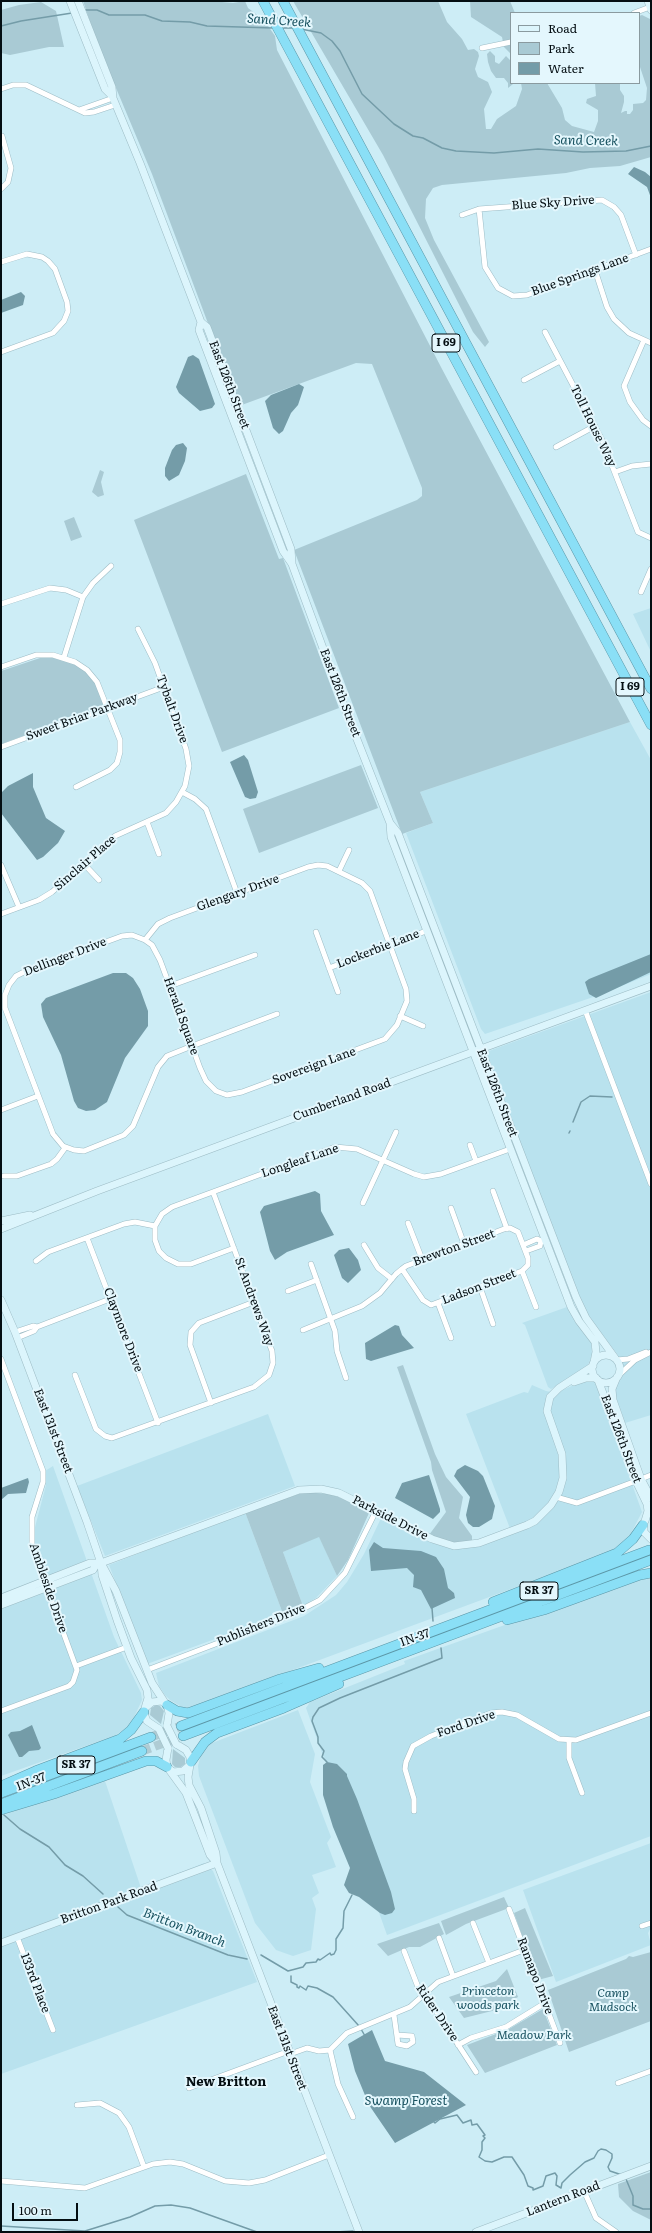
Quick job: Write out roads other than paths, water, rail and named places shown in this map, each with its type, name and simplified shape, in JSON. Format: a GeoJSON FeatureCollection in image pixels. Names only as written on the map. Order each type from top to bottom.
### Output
{"type":"FeatureCollection","features":[{"type":"Feature","properties":{"kind":"highway","name":"I 69"},"geometry":{"type":"LineString","coordinates":[[264,1],[651,725]]}},
{"type":"Feature","properties":{"kind":"highway","name":"I 69"},"geometry":{"type":"LineString","coordinates":[[283,1],[651,689]]}},
{"type":"Feature","properties":{"kind":"highway"},"geometry":{"type":"LineString","coordinates":[[429,1633],[452,1620],[539,1583],[617,1553],[631,1542],[644,1523]]}},
{"type":"Feature","properties":{"kind":"highway","name":"IN-37"},"geometry":{"type":"LineString","coordinates":[[181,1726],[649,1550]]}},
{"type":"Feature","properties":{"kind":"highway","name":"IN-37"},"geometry":{"type":"LineString","coordinates":[[183,1736],[651,1560]]}},
{"type":"Feature","properties":{"kind":"highway"},"geometry":{"type":"LineString","coordinates":[[448,1637],[544,1610],[627,1579],[651,1573]]}},
{"type":"Feature","properties":{"kind":"highway"},"geometry":{"type":"LineString","coordinates":[[191,1763],[205,1742],[218,1733],[284,1708],[397,1655]]}},
{"type":"Feature","properties":{"kind":"highway"},"geometry":{"type":"LineString","coordinates":[[166,1704],[180,1712],[190,1712],[280,1679],[362,1658]]}},
{"type":"Feature","properties":{"kind":"highway"},"geometry":{"type":"LineString","coordinates":[[1,1786],[35,1771],[120,1739],[134,1727],[144,1710]]}},
{"type":"Feature","properties":{"kind":"highway","name":"IN-37"},"geometry":{"type":"LineString","coordinates":[[1,1793],[151,1737]]}},
{"type":"Feature","properties":{"kind":"highway","name":"IN-37"},"geometry":{"type":"LineString","coordinates":[[1,1804],[142,1751]]}},
{"type":"Feature","properties":{"kind":"highway"},"geometry":{"type":"LineString","coordinates":[[1,1810],[54,1794],[146,1760],[156,1761],[169,1769]]}},
{"type":"Feature","properties":{"kind":"main road","name":"East 126th Street"},"geometry":{"type":"LineString","coordinates":[[70,1],[83,26]]}},
{"type":"Feature","properties":{"kind":"main road","name":"East 126th Street"},"geometry":{"type":"LineString","coordinates":[[78,1],[83,26],[105,89],[113,99],[142,168],[201,322],[207,327],[291,549],[292,564],[390,822],[398,833],[480,1049],[546,1239],[582,1311],[616,1359]]}},
{"type":"Feature","properties":{"kind":"main road","name":"East 126th Street"},"geometry":{"type":"LineString","coordinates":[[390,822],[391,837],[426,931],[572,1307],[579,1321],[595,1342],[596,1352],[594,1364]]}},
{"type":"Feature","properties":{"kind":"main road","name":"Cumberland Road"},"geometry":{"type":"LineString","coordinates":[[1,1228],[651,986]]}},
{"type":"Feature","properties":{"kind":"main road","name":"Cumberland Road"},"geometry":{"type":"LineString","coordinates":[[1,1222],[21,1216],[34,1215]]}},
{"type":"Feature","properties":{"kind":"main road","name":"East 131st Street"},"geometry":{"type":"LineString","coordinates":[[1,1300],[16,1335],[99,1564],[107,1592],[127,1647],[147,1690],[148,1698],[144,1710]]}},
{"type":"Feature","properties":{"kind":"main road"},"geometry":{"type":"LineString","coordinates":[[604,1355],[616,1359],[620,1367],[618,1376],[607,1382],[597,1379],[594,1364],[604,1355]]}},
{"type":"Feature","properties":{"kind":"main road","name":"Parkside Drive"},"geometry":{"type":"LineString","coordinates":[[1,1605],[90,1563],[99,1564],[299,1490],[315,1488],[331,1491],[376,1511],[432,1539],[454,1546],[465,1546],[479,1543],[535,1521],[556,1497],[563,1478],[564,1465],[562,1454],[549,1417],[547,1405],[551,1394],[594,1364]]}},
{"type":"Feature","properties":{"kind":"main road","name":"East 126th Street"},"geometry":{"type":"LineString","coordinates":[[618,1376],[612,1387],[612,1397],[648,1506],[644,1523]]}},
{"type":"Feature","properties":{"kind":"main road","name":"Parkside Drive"},"geometry":{"type":"LineString","coordinates":[[562,1386],[586,1378],[597,1379]]}},
{"type":"Feature","properties":{"kind":"main road","name":"East 126th Street"},"geometry":{"type":"LineString","coordinates":[[597,1379],[639,1480],[651,1498]]}},
{"type":"Feature","properties":{"kind":"main road"},"geometry":{"type":"LineString","coordinates":[[651,1516],[644,1523],[644,1532],[651,1539]]}},
{"type":"Feature","properties":{"kind":"main road","name":"East 131st Street"},"geometry":{"type":"LineString","coordinates":[[99,1564],[116,1591],[147,1670],[155,1688],[166,1704]]}},
{"type":"Feature","properties":{"kind":"main road","name":"Parkside Drive"},"geometry":{"type":"LineString","coordinates":[[1,1598],[46,1584]]}},
{"type":"Feature","properties":{"kind":"main road"},"geometry":{"type":"LineString","coordinates":[[154,1701],[166,1704],[169,1713],[167,1726],[176,1744],[188,1752],[191,1763],[180,1772],[169,1769],[166,1760],[168,1748],[159,1729],[147,1721],[144,1710],[154,1701]]}},
{"type":"Feature","properties":{"kind":"main road","name":"East 131st Street"},"geometry":{"type":"LineString","coordinates":[[191,1763],[188,1782],[204,1816],[216,1853],[217,1863],[359,2232]]}},
{"type":"Feature","properties":{"kind":"main road","name":"East 131st Street"},"geometry":{"type":"LineString","coordinates":[[169,1769],[186,1793],[210,1856],[217,1863]]}},
{"type":"Feature","properties":{"kind":"main road","name":"Britton Park Road"},"geometry":{"type":"LineString","coordinates":[[1,1943],[217,1863]]}},
{"type":"Feature","properties":{"kind":"main road","name":"Lantern Road"},"geometry":{"type":"LineString","coordinates":[[476,2232],[651,2166]]}},
{"type":"Feature","properties":{"kind":"street"},"geometry":{"type":"LineString","coordinates":[[636,12],[649,6]]}},
{"type":"Feature","properties":{"kind":"street"},"geometry":{"type":"LineString","coordinates":[[482,48],[510,42]]}},
{"type":"Feature","properties":{"kind":"street"},"geometry":{"type":"LineString","coordinates":[[1,90],[13,85],[26,85],[85,113],[94,112],[113,99]]}},
{"type":"Feature","properties":{"kind":"street"},"geometry":{"type":"LineString","coordinates":[[1,190],[8,182],[12,168],[2,136]]}},
{"type":"Feature","properties":{"kind":"street","name":"Blue Sky Drive"},"geometry":{"type":"LineString","coordinates":[[462,215],[479,209],[602,200],[614,207],[621,215],[636,255]]}},
{"type":"Feature","properties":{"kind":"street","name":"Blue Springs Lane"},"geometry":{"type":"LineString","coordinates":[[479,209],[486,267],[495,284],[507,294],[518,296],[527,295],[651,249]]}},
{"type":"Feature","properties":{"kind":"street"},"geometry":{"type":"LineString","coordinates":[[1,262],[27,254],[42,257],[55,269],[68,306],[64,321],[53,333],[1,352]]}},
{"type":"Feature","properties":{"kind":"street"},"geometry":{"type":"LineString","coordinates":[[595,270],[607,307],[614,319],[624,330],[651,343]]}},
{"type":"Feature","properties":{"kind":"street","name":"Toll House Way"},"geometry":{"type":"LineString","coordinates":[[545,332],[596,426],[638,532],[651,538]]}},
{"type":"Feature","properties":{"kind":"street"},"geometry":{"type":"LineString","coordinates":[[644,340],[624,386],[630,402],[643,420],[651,426]]}},
{"type":"Feature","properties":{"kind":"street"},"geometry":{"type":"LineString","coordinates":[[524,380],[560,361]]}},
{"type":"Feature","properties":{"kind":"street"},"geometry":{"type":"LineString","coordinates":[[556,447],[596,426]]}},
{"type":"Feature","properties":{"kind":"street"},"geometry":{"type":"LineString","coordinates":[[615,472],[632,466],[651,464]]}},
{"type":"Feature","properties":{"kind":"street"},"geometry":{"type":"LineString","coordinates":[[64,657],[83,597],[92,583],[111,566]]}},
{"type":"Feature","properties":{"kind":"street"},"geometry":{"type":"LineString","coordinates":[[641,592],[651,569]]}},
{"type":"Feature","properties":{"kind":"street"},"geometry":{"type":"LineString","coordinates":[[1,604],[50,588],[66,590],[83,597]]}},
{"type":"Feature","properties":{"kind":"street","name":"Tybalt Drive"},"geometry":{"type":"LineString","coordinates":[[138,629],[155,663],[189,758],[188,777],[182,792]]}},
{"type":"Feature","properties":{"kind":"street"},"geometry":{"type":"LineString","coordinates":[[1,667],[36,655],[64,657],[75,662],[90,673],[102,693],[120,740],[119,758],[108,772],[76,787]]}},
{"type":"Feature","properties":{"kind":"street","name":"Sweet Briar Parkway"},"geometry":{"type":"LineString","coordinates":[[1,747],[164,687]]}},
{"type":"Feature","properties":{"kind":"street"},"geometry":{"type":"LineString","coordinates":[[182,792],[195,799],[206,809],[237,893]]}},
{"type":"Feature","properties":{"kind":"street","name":"Sinclair Place"},"geometry":{"type":"LineString","coordinates":[[1,914],[19,908],[52,892],[119,834],[166,813],[182,792]]}},
{"type":"Feature","properties":{"kind":"street"},"geometry":{"type":"LineString","coordinates":[[147,822],[159,854]]}},
{"type":"Feature","properties":{"kind":"street"},"geometry":{"type":"LineString","coordinates":[[339,871],[349,850]]}},
{"type":"Feature","properties":{"kind":"street"},"geometry":{"type":"LineString","coordinates":[[84,864],[99,880]]}},
{"type":"Feature","properties":{"kind":"street","name":"Glengary Drive"},"geometry":{"type":"LineString","coordinates":[[145,940],[164,920],[313,865],[322,865],[339,871],[367,887],[390,945]]}},
{"type":"Feature","properties":{"kind":"street"},"geometry":{"type":"LineString","coordinates":[[1,866],[19,908]]}},
{"type":"Feature","properties":{"kind":"street","name":"Lockerbie Lane"},"geometry":{"type":"LineString","coordinates":[[329,968],[426,931]]}},
{"type":"Feature","properties":{"kind":"street"},"geometry":{"type":"LineString","coordinates":[[316,932],[338,992]]}},
{"type":"Feature","properties":{"kind":"street","name":"Dellinger Drive"},"geometry":{"type":"LineString","coordinates":[[65,1148],[54,1138],[6,1008],[3,991],[16,976],[122,936],[132,935],[145,940]]}},
{"type":"Feature","properties":{"kind":"street","name":"Herald Square"},"geometry":{"type":"LineString","coordinates":[[145,940],[155,949],[206,1082],[217,1091]]}},
{"type":"Feature","properties":{"kind":"street","name":"Sovereign Lane"},"geometry":{"type":"LineString","coordinates":[[217,1091],[231,1095],[242,1092],[381,1041],[394,1030],[407,1001],[406,988],[390,945]]}},
{"type":"Feature","properties":{"kind":"street"},"geometry":{"type":"LineString","coordinates":[[170,986],[255,954]]}},
{"type":"Feature","properties":{"kind":"street"},"geometry":{"type":"LineString","coordinates":[[585,1010],[651,1184]]}},
{"type":"Feature","properties":{"kind":"street"},"geometry":{"type":"LineString","coordinates":[[4,1176],[17,1176],[51,1164],[57,1159],[65,1148],[84,1151],[127,1133],[136,1120],[161,1063],[172,1054],[277,1014]]}},
{"type":"Feature","properties":{"kind":"street"},"geometry":{"type":"LineString","coordinates":[[400,1016],[423,1026]]}},
{"type":"Feature","properties":{"kind":"street"},"geometry":{"type":"LineString","coordinates":[[1,1110],[38,1096]]}},
{"type":"Feature","properties":{"kind":"street"},"geometry":{"type":"LineString","coordinates":[[363,1203],[396,1132]]}},
{"type":"Feature","properties":{"kind":"street"},"geometry":{"type":"LineString","coordinates":[[470,1145],[476,1161]]}},
{"type":"Feature","properties":{"kind":"street","name":"Longleaf Lane"},"geometry":{"type":"LineString","coordinates":[[155,1226],[162,1214],[172,1207],[335,1147],[350,1147],[424,1177],[441,1174],[510,1148]]}},
{"type":"Feature","properties":{"kind":"street"},"geometry":{"type":"LineString","coordinates":[[493,1191],[507,1229]]}},
{"type":"Feature","properties":{"kind":"street","name":"St Andrews Way"},"geometry":{"type":"LineString","coordinates":[[76,1375],[99,1432],[105,1436],[116,1438],[260,1384],[272,1368],[272,1351],[213,1192]]}},
{"type":"Feature","properties":{"kind":"street"},"geometry":{"type":"LineString","coordinates":[[451,1208],[464,1244]]}},
{"type":"Feature","properties":{"kind":"street"},"geometry":{"type":"LineString","coordinates":[[36,1261],[48,1252],[130,1222],[140,1222],[155,1226],[155,1240],[159,1251],[166,1258],[178,1264],[191,1264],[234,1248]]}},
{"type":"Feature","properties":{"kind":"street"},"geometry":{"type":"LineString","coordinates":[[408,1223],[422,1260]]}},
{"type":"Feature","properties":{"kind":"street","name":"Brewton Street"},"geometry":{"type":"LineString","coordinates":[[303,1330],[332,1320],[367,1304],[380,1293],[402,1269],[422,1260],[507,1229],[516,1230],[523,1245]]}},
{"type":"Feature","properties":{"kind":"street","name":"Claymore Drive"},"geometry":{"type":"LineString","coordinates":[[87,1238],[158,1423]]}},
{"type":"Feature","properties":{"kind":"street"},"geometry":{"type":"LineString","coordinates":[[537,1239],[546,1239],[540,1246],[526,1251],[523,1245],[537,1239]]}},
{"type":"Feature","properties":{"kind":"street"},"geometry":{"type":"LineString","coordinates":[[364,1245],[378,1268],[392,1279]]}},
{"type":"Feature","properties":{"kind":"street","name":"Ladson Street"},"geometry":{"type":"LineString","coordinates":[[402,1269],[425,1303],[431,1305],[522,1271],[528,1262],[526,1251]]}},
{"type":"Feature","properties":{"kind":"street"},"geometry":{"type":"LineString","coordinates":[[312,1264],[332,1320],[336,1335],[337,1351],[346,1378]]}},
{"type":"Feature","properties":{"kind":"street"},"geometry":{"type":"LineString","coordinates":[[522,1271],[536,1307]]}},
{"type":"Feature","properties":{"kind":"street"},"geometry":{"type":"LineString","coordinates":[[288,1291],[317,1280]]}},
{"type":"Feature","properties":{"kind":"street"},"geometry":{"type":"LineString","coordinates":[[480,1287],[493,1324]]}},
{"type":"Feature","properties":{"kind":"street"},"geometry":{"type":"LineString","coordinates":[[16,1335],[33,1326],[37,1328],[110,1299]]}},
{"type":"Feature","properties":{"kind":"street"},"geometry":{"type":"LineString","coordinates":[[211,1403],[190,1345],[191,1332],[199,1323],[254,1302]]}},
{"type":"Feature","properties":{"kind":"street"},"geometry":{"type":"LineString","coordinates":[[438,1303],[451,1338]]}},
{"type":"Feature","properties":{"kind":"street"},"geometry":{"type":"LineString","coordinates":[[616,1359],[628,1359],[651,1351]]}},
{"type":"Feature","properties":{"kind":"street"},"geometry":{"type":"LineString","coordinates":[[618,1376],[635,1360],[651,1351]]}},
{"type":"Feature","properties":{"kind":"street","name":"Ambleside Drive"},"geometry":{"type":"LineString","coordinates":[[1,1359],[43,1471],[43,1482],[32,1517],[32,1547],[76,1666],[75,1680],[69,1686],[1,1711]]}},
{"type":"Feature","properties":{"kind":"street"},"geometry":{"type":"LineString","coordinates":[[556,1497],[577,1503],[651,1475]]}},
{"type":"Feature","properties":{"kind":"street","name":"Publishers Drive"},"geometry":{"type":"LineString","coordinates":[[147,1670],[289,1616],[320,1600],[345,1573],[376,1511]]}},
{"type":"Feature","properties":{"kind":"street"},"geometry":{"type":"LineString","coordinates":[[76,1666],[127,1647]]}},
{"type":"Feature","properties":{"kind":"street","name":"Ford Drive"},"geometry":{"type":"LineString","coordinates":[[414,1811],[414,1799],[406,1774],[406,1762],[411,1748],[423,1739],[491,1713],[502,1712],[517,1715],[552,1735],[569,1740],[584,1738],[651,1713]]}},
{"type":"Feature","properties":{"kind":"street"},"geometry":{"type":"LineString","coordinates":[[569,1740],[569,1758],[582,1793]]}},
{"type":"Feature","properties":{"kind":"street","name":"Ramapo Drive"},"geometry":{"type":"LineString","coordinates":[[509,1909],[560,2044]]}},
{"type":"Feature","properties":{"kind":"street"},"geometry":{"type":"LineString","coordinates":[[473,1922],[489,1963]]}},
{"type":"Feature","properties":{"kind":"street"},"geometry":{"type":"LineString","coordinates":[[642,1926],[651,1923]]}},
{"type":"Feature","properties":{"kind":"street","name":"133rd Place"},"geometry":{"type":"LineString","coordinates":[[18,1937],[53,2030]]}},
{"type":"Feature","properties":{"kind":"street"},"geometry":{"type":"LineString","coordinates":[[439,1938],[453,1976]]}},
{"type":"Feature","properties":{"kind":"street"},"geometry":{"type":"LineString","coordinates":[[189,2088],[307,2048],[319,2051],[330,2050],[343,2036],[352,2031],[394,2015],[410,2007],[438,1982],[524,1950]]}},
{"type":"Feature","properties":{"kind":"street","name":"Rider Drive"},"geometry":{"type":"LineString","coordinates":[[404,1951],[417,1985],[476,2072]]}},
{"type":"Feature","properties":{"kind":"street"},"geometry":{"type":"LineString","coordinates":[[458,2045],[471,2038],[506,2027],[545,2003]]}},
{"type":"Feature","properties":{"kind":"street"},"geometry":{"type":"LineString","coordinates":[[394,2015],[397,2035]]}},
{"type":"Feature","properties":{"kind":"street"},"geometry":{"type":"LineString","coordinates":[[330,2050],[338,2084],[353,2118]]}},
{"type":"Feature","properties":{"kind":"street"},"geometry":{"type":"LineString","coordinates":[[618,2083],[651,2071]]}},
{"type":"Feature","properties":{"kind":"street"},"geometry":{"type":"LineString","coordinates":[[77,2105],[100,2103],[119,2113],[129,2127],[144,2167]]}},
{"type":"Feature","properties":{"kind":"street"},"geometry":{"type":"LineString","coordinates":[[1,2181],[85,2188],[161,2162],[177,2163],[225,2181],[249,2183],[265,2180],[329,2155]]}},
{"type":"Feature","properties":{"kind":"street"},"geometry":{"type":"LineString","coordinates":[[584,2191],[598,2221],[616,2232]]}},
{"type":"Feature","properties":{"kind":"water"},"geometry":{"type":"Polygon","coordinates":[[[634,167],[645,172],[651,177],[651,198],[647,187],[628,174],[634,167]]]}},
{"type":"Feature","properties":{"kind":"water"},"geometry":{"type":"Polygon","coordinates":[[[21,292],[25,296],[23,305],[1,313],[1,300],[21,292]]]}},
{"type":"Feature","properties":{"kind":"water"},"geometry":{"type":"Polygon","coordinates":[[[193,355],[199,359],[215,404],[212,408],[200,411],[179,393],[176,387],[188,357],[193,355]]]}},
{"type":"Feature","properties":{"kind":"water"},"geometry":{"type":"Polygon","coordinates":[[[299,384],[304,387],[298,405],[291,413],[283,431],[279,434],[273,428],[265,401],[271,395],[299,384]]]}},
{"type":"Feature","properties":{"kind":"water"},"geometry":{"type":"Polygon","coordinates":[[[183,443],[187,448],[185,461],[179,475],[169,481],[165,476],[165,468],[172,450],[176,445],[183,443]]]}},
{"type":"Feature","properties":{"kind":"water"},"geometry":{"type":"Polygon","coordinates":[[[244,755],[248,760],[258,792],[256,798],[250,799],[245,797],[230,762],[244,755]]]}},
{"type":"Feature","properties":{"kind":"water"},"geometry":{"type":"Polygon","coordinates":[[[33,773],[33,787],[46,818],[65,831],[58,843],[43,857],[37,860],[1,813],[1,793],[8,786],[33,773]]]}},
{"type":"Feature","properties":{"kind":"water"},"geometry":{"type":"Polygon","coordinates":[[[651,954],[651,972],[596,998],[589,994],[585,982],[589,979],[651,954]]]}},
{"type":"Feature","properties":{"kind":"water"},"geometry":{"type":"Polygon","coordinates":[[[113,973],[126,973],[133,978],[140,989],[148,1011],[148,1026],[125,1058],[107,1102],[95,1110],[86,1111],[78,1108],[74,1101],[61,1055],[43,1017],[41,1004],[46,998],[113,973]]]}},
{"type":"Feature","properties":{"kind":"water"},"geometry":{"type":"Polygon","coordinates":[[[315,1191],[320,1194],[321,1211],[334,1235],[287,1252],[275,1260],[270,1251],[260,1212],[264,1206],[315,1191]]]}},
{"type":"Feature","properties":{"kind":"water"},"geometry":{"type":"Polygon","coordinates":[[[349,1248],[358,1260],[361,1270],[348,1283],[342,1278],[334,1255],[339,1250],[349,1248]]]}},
{"type":"Feature","properties":{"kind":"water"},"geometry":{"type":"Polygon","coordinates":[[[395,1325],[399,1326],[402,1335],[414,1348],[371,1361],[366,1359],[365,1343],[395,1325]]]}},
{"type":"Feature","properties":{"kind":"water"},"geometry":{"type":"Polygon","coordinates":[[[465,1465],[478,1471],[483,1476],[495,1506],[492,1519],[479,1527],[473,1527],[468,1523],[466,1515],[470,1497],[454,1476],[457,1470],[465,1465]]]}},
{"type":"Feature","properties":{"kind":"water"},"geometry":{"type":"Polygon","coordinates":[[[429,1475],[440,1509],[440,1512],[433,1519],[395,1498],[402,1483],[429,1475]]]}},
{"type":"Feature","properties":{"kind":"water"},"geometry":{"type":"Polygon","coordinates":[[[28,1478],[29,1482],[26,1493],[8,1494],[1,1500],[1,1488],[28,1478]]]}},
{"type":"Feature","properties":{"kind":"water"},"geometry":{"type":"Polygon","coordinates":[[[374,1542],[383,1548],[421,1551],[436,1557],[444,1569],[448,1588],[454,1593],[455,1598],[431,1609],[421,1590],[413,1587],[414,1575],[407,1568],[371,1571],[369,1550],[374,1542]]]}},
{"type":"Feature","properties":{"kind":"water"},"geometry":{"type":"Polygon","coordinates":[[[32,1725],[41,1748],[39,1750],[29,1751],[22,1757],[19,1757],[8,1735],[11,1732],[20,1731],[32,1725]]]}},
{"type":"Feature","properties":{"kind":"water"},"geometry":{"type":"Polygon","coordinates":[[[327,1762],[337,1764],[347,1774],[391,1892],[395,1909],[392,1913],[385,1915],[380,1913],[359,1897],[349,1893],[344,1885],[350,1868],[333,1827],[323,1795],[323,1765],[327,1762]]]}},
{"type":"Feature","properties":{"kind":"water","name":"Swamp Forest"},"geometry":{"type":"Polygon","coordinates":[[[372,2030],[385,2061],[424,2072],[466,2105],[395,2143],[369,2105],[355,2071],[348,2044],[372,2030]]]}},
{"type":"Feature","properties":{"kind":"waterway","name":"Sand Creek"},"geometry":{"type":"LineString","coordinates":[[85,10],[97,10],[109,15],[145,15],[162,21],[190,22],[207,26],[273,28]]}},
{"type":"Feature","properties":{"kind":"waterway","name":"Sand Creek"},"geometry":{"type":"LineString","coordinates":[[1,26],[21,21],[72,13]]}},
{"type":"Feature","properties":{"kind":"waterway","name":"Sand Creek"},"geometry":{"type":"LineString","coordinates":[[281,28],[293,28]]}},
{"type":"Feature","properties":{"kind":"waterway","name":"Sand Creek"},"geometry":{"type":"LineString","coordinates":[[301,29],[321,33],[332,41],[340,51],[362,94],[394,124],[413,136],[423,138],[442,148],[456,151],[494,153],[538,149],[583,152],[626,151],[651,146]]}},
{"type":"Feature","properties":{"kind":"waterway"},"geometry":{"type":"LineString","coordinates":[[573,1122],[581,1102],[590,1096],[612,1097]]}},
{"type":"Feature","properties":{"kind":"waterway"},"geometry":{"type":"LineString","coordinates":[[432,1608],[433,1621]]}},
{"type":"Feature","properties":{"kind":"waterway"},"geometry":{"type":"LineString","coordinates":[[327,1762],[322,1757],[324,1751],[318,1743],[318,1737],[312,1721],[319,1708],[340,1698],[442,1658],[441,1648]]}},
{"type":"Feature","properties":{"kind":"waterway","name":"Britton Branch"},"geometry":{"type":"LineString","coordinates":[[4,1815],[20,1829],[49,1847],[65,1865],[83,1876],[103,1894]]}},
{"type":"Feature","properties":{"kind":"waterway"},"geometry":{"type":"LineString","coordinates":[[288,1971],[303,1967],[306,1963],[316,1962],[318,1959],[320,1960],[330,1953],[331,1955],[334,1954],[336,1950],[336,1939],[343,1928],[344,1911],[352,1895]]}},
{"type":"Feature","properties":{"kind":"waterway","name":"Britton Branch"},"geometry":{"type":"LineString","coordinates":[[118,1907],[127,1915],[228,1955],[247,1959]]}},
{"type":"Feature","properties":{"kind":"waterway","name":"Britton Branch"},"geometry":{"type":"LineString","coordinates":[[261,1955],[288,1971]]}},
{"type":"Feature","properties":{"kind":"waterway"},"geometry":{"type":"LineString","coordinates":[[291,1976],[291,1982],[297,1985],[297,1987],[299,1988],[300,1986],[306,1990],[308,1986],[317,1988],[333,1997],[359,2026]]}},
{"type":"Feature","properties":{"kind":"waterway"},"geometry":{"type":"LineString","coordinates":[[361,2029],[365,2036]]}},
{"type":"Feature","properties":{"kind":"waterway"},"geometry":{"type":"LineString","coordinates":[[434,2122],[435,2123],[440,2119],[457,2115],[463,2123],[471,2120],[472,2125],[477,2124],[485,2135],[483,2136],[485,2138],[482,2142],[482,2150],[479,2157],[485,2161],[492,2162],[504,2157],[512,2157],[524,2175],[528,2186],[533,2188],[533,2190],[543,2186],[546,2176],[555,2173],[557,2176],[556,2185],[561,2188],[562,2183],[570,2175],[585,2162],[594,2158],[601,2149],[612,2154],[608,2167],[610,2171],[622,2175]]}},
{"type":"Feature","properties":{"kind":"waterway"},"geometry":{"type":"LineString","coordinates":[[626,2179],[633,2196],[633,2205],[643,2209],[651,2209]]}},
{"type":"Feature","properties":{"kind":"waterway"},"geometry":{"type":"LineString","coordinates":[[1,2226],[85,2231],[130,2217],[155,2206],[171,2205],[190,2208],[257,2232]]}},
{"type":"Feature","properties":{"kind":"waterway"},"geometry":{"type":"LineString","coordinates":[[336,2232],[353,2231]]}},
{"type":"Feature","properties":{"kind":"tunnel"},"geometry":{"type":"LineString","coordinates":[[151,1737],[181,1726]]}},
{"type":"Feature","properties":{"kind":"tunnel"},"geometry":{"type":"LineString","coordinates":[[142,1751],[183,1736]]}},
{"type":"Feature","properties":{"kind":"district","name":"New Britton"},"geometry":{"type":"Point","coordinates":[226,2082]}},
{"type":"Feature","properties":{"kind":"park label","name":"Princeton woods park"},"geometry":{"type":"Point","coordinates":[488,1998]}},
{"type":"Feature","properties":{"kind":"park label","name":"Camp Mudsock"},"geometry":{"type":"Point","coordinates":[613,2000]}},
{"type":"Feature","properties":{"kind":"park label","name":"Meadow Park"},"geometry":{"type":"Point","coordinates":[534,2035]}}]}
